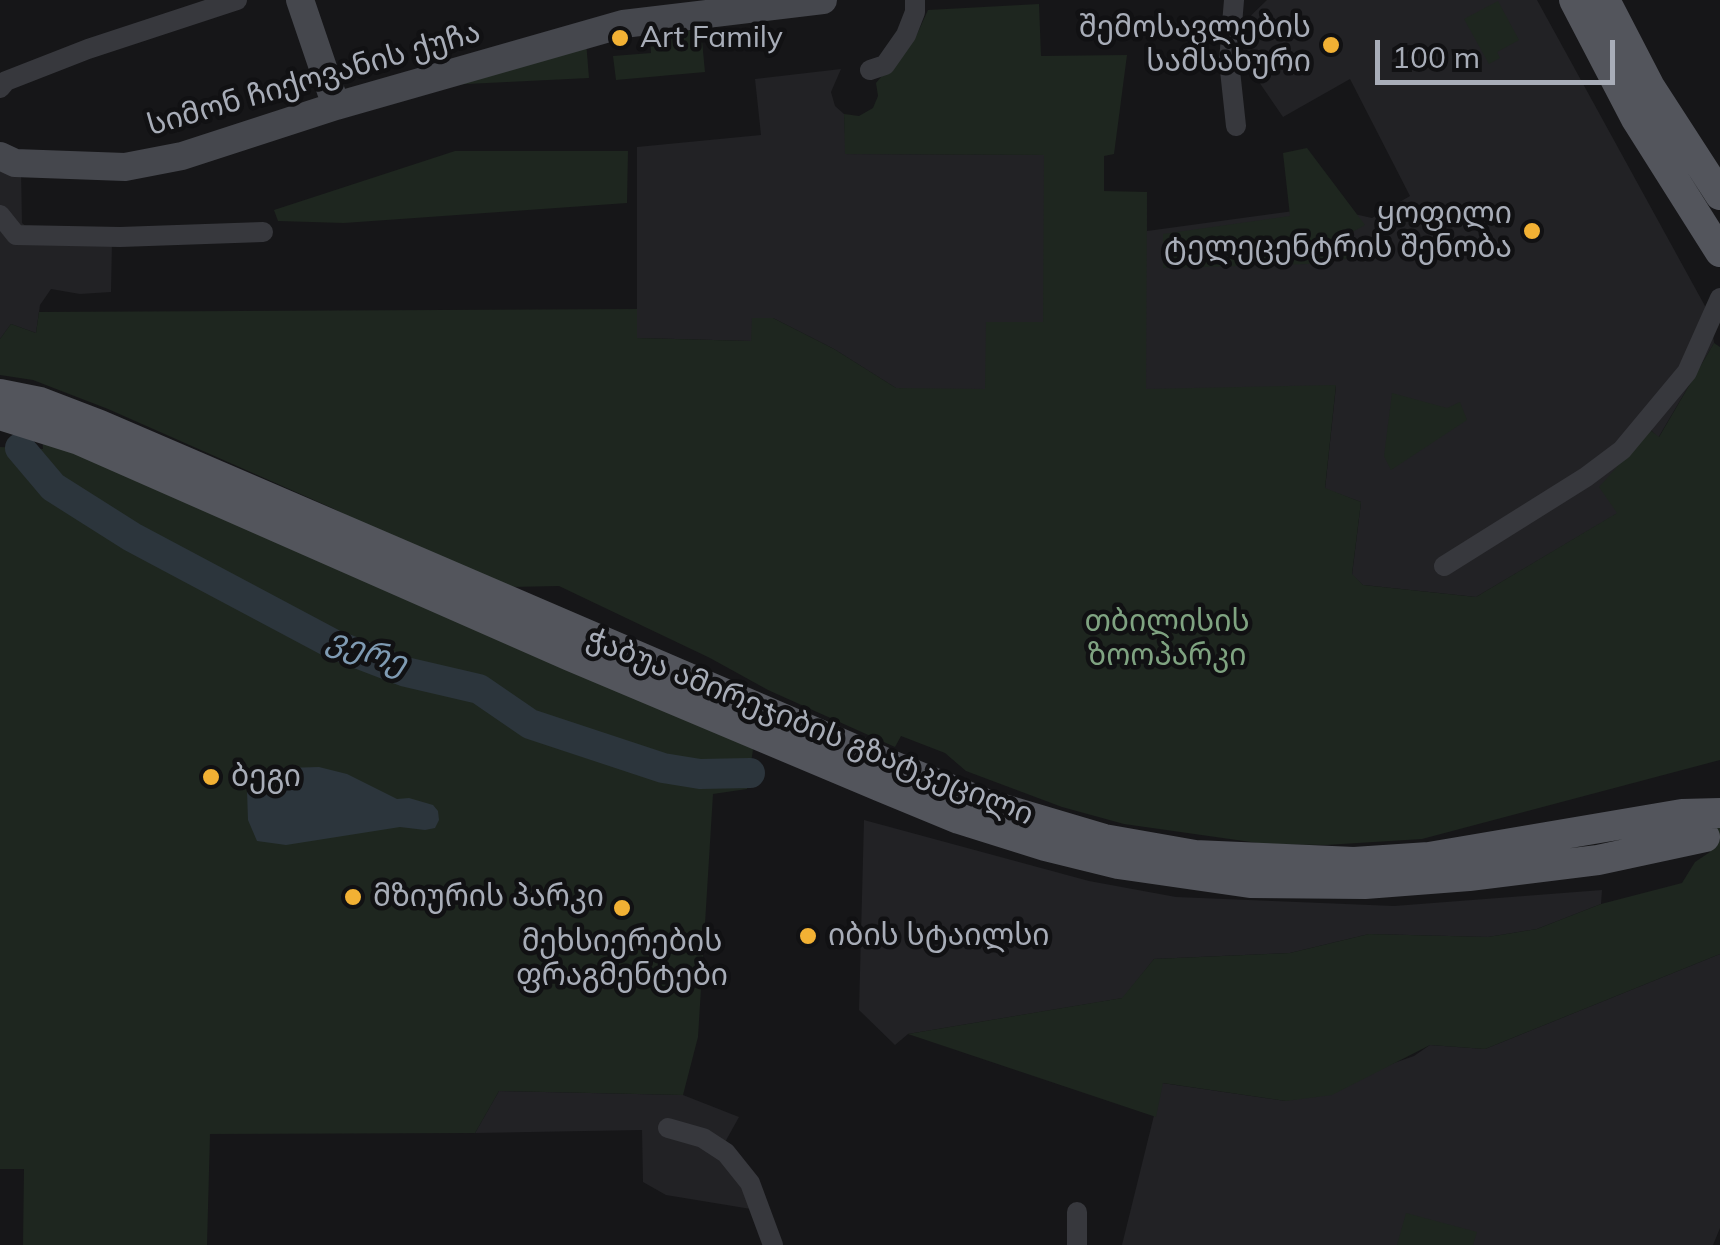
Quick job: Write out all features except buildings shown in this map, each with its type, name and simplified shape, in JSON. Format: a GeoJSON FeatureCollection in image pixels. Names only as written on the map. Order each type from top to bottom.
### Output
{"type":"FeatureCollection","features":[{"type":"Feature","properties":{"kind":"main road"},"geometry":{"type":"LineString","coordinates":[[1574,0],[1636,119],[1720,252]]}},
{"type":"Feature","properties":{"kind":"main road"},"geometry":{"type":"LineString","coordinates":[[1605,0],[1650,87],[1720,194]]}},
{"type":"Feature","properties":{"kind":"main road","name":"ჭაბუა ამირეჯიბის გზატკეცილი"},"geometry":{"type":"LineString","coordinates":[[0,394],[40,402],[132,438],[907,772],[1003,809],[1104,839],[1195,855],[1354,862],[1429,857],[1682,814],[1712,825]]}},
{"type":"Feature","properties":{"kind":"main road","name":"ჭაბუა ამირეჯიბის გზატკეცილი"},"geometry":{"type":"LineString","coordinates":[[15,418],[79,440],[882,788],[959,819],[1082,855],[1187,876],[1250,883],[1364,884],[1598,860],[1712,825]]}},
{"type":"Feature","properties":{"kind":"street"},"geometry":{"type":"LineString","coordinates":[[0,88],[6,81],[88,49],[237,0]]}},
{"type":"Feature","properties":{"kind":"street"},"geometry":{"type":"LineString","coordinates":[[300,0],[336,106]]}},
{"type":"Feature","properties":{"kind":"street"},"geometry":{"type":"LineString","coordinates":[[870,70],[885,65],[906,35],[916,0]]}},
{"type":"Feature","properties":{"kind":"street"},"geometry":{"type":"LineString","coordinates":[[1234,0],[1229,61],[1236,126]]}},
{"type":"Feature","properties":{"kind":"street","name":"სიმონ ჩიქოვანის ქუჩა"},"geometry":{"type":"LineString","coordinates":[[2,153],[15,163],[126,167],[182,156],[336,106],[623,24],[804,1]]}},
{"type":"Feature","properties":{"kind":"street"},"geometry":{"type":"LineString","coordinates":[[0,215],[16,235],[120,237],[263,232]]}},
{"type":"Feature","properties":{"kind":"street"},"geometry":{"type":"LineString","coordinates":[[1444,566],[1622,450],[1650,421],[1686,372],[1720,298]]}},
{"type":"Feature","properties":{"kind":"street"},"geometry":{"type":"LineString","coordinates":[[668,1128],[703,1138],[726,1153],[750,1183],[773,1245]]}},
{"type":"Feature","properties":{"kind":"street"},"geometry":{"type":"LineString","coordinates":[[1077,1212],[1078,1245]]}},
{"type":"Feature","properties":{"kind":"shaded area"},"geometry":{"type":"Polygon","coordinates":[[[1267,0],[1537,0],[1711,317],[1714,343],[1658,438],[1651,430],[1618,513],[1476,597],[1363,585],[1352,575],[1361,502],[1325,489],[1336,386],[974,396],[896,388],[834,349],[773,318],[751,341],[637,338],[637,147],[761,135],[755,79],[841,69],[831,92],[835,106],[844,114],[846,154],[1104,155],[1104,192],[1147,192],[1147,231],[1323,207],[1372,218],[1410,196],[1350,79],[1283,117],[1235,47],[1237,29],[1267,0]]]}},
{"type":"Feature","properties":{"kind":"shaded area"},"geometry":{"type":"Polygon","coordinates":[[[0,164],[21,169],[22,223],[46,242],[112,242],[111,292],[80,294],[51,289],[40,305],[36,333],[11,324],[0,339],[0,164]]]}},
{"type":"Feature","properties":{"kind":"shaded area"},"geometry":{"type":"Polygon","coordinates":[[[319,767],[347,774],[397,799],[433,805],[439,820],[435,828],[425,830],[400,827],[286,845],[257,841],[248,820],[247,790],[258,775],[286,768],[319,767]]]}},
{"type":"Feature","properties":{"kind":"shaded area"},"geometry":{"type":"Polygon","coordinates":[[[864,820],[1089,881],[1176,897],[1394,906],[1602,890],[1601,904],[1537,929],[1488,937],[1369,934],[1290,953],[1154,959],[1123,998],[908,1034],[895,1045],[859,1010],[864,820]]]}},
{"type":"Feature","properties":{"kind":"shaded area"},"geometry":{"type":"Polygon","coordinates":[[[1720,954],[1720,1228],[1713,1245],[1122,1245],[1162,1083],[1286,1101],[1414,1056],[1430,1045],[1485,1049],[1720,954]]]}},
{"type":"Feature","properties":{"kind":"shaded area"},"geometry":{"type":"Polygon","coordinates":[[[499,1091],[683,1095],[739,1117],[719,1153],[757,1210],[666,1195],[643,1182],[642,1130],[475,1133],[499,1091]]]}},
{"type":"Feature","properties":{"kind":"green space"},"geometry":{"type":"Polygon","coordinates":[[[1498,1],[1519,40],[1497,52],[1500,58],[1489,64],[1464,19],[1498,1]]]}},
{"type":"Feature","properties":{"kind":"green space","name":"თბილისის ზოოპარკი"},"geometry":{"type":"Polygon","coordinates":[[[1039,4],[1041,56],[1127,55],[1114,154],[1104,156],[1104,191],[1147,192],[1146,389],[1336,385],[1325,488],[1361,502],[1352,574],[1363,585],[1476,597],[1617,513],[1599,487],[1650,430],[1659,437],[1714,343],[1720,347],[1720,760],[1422,839],[1265,844],[1124,824],[1062,807],[966,771],[945,753],[901,736],[895,747],[768,690],[559,586],[510,587],[108,409],[33,380],[0,375],[0,339],[11,324],[36,333],[39,312],[637,309],[637,338],[751,341],[752,318],[773,318],[834,349],[896,388],[985,389],[986,322],[1043,322],[1044,155],[845,154],[844,114],[859,116],[873,108],[878,96],[876,83],[917,34],[928,10],[1039,4]]]}},
{"type":"Feature","properties":{"kind":"green space"},"geometry":{"type":"Polygon","coordinates":[[[701,30],[705,72],[616,80],[613,56],[651,53],[650,34],[701,30]]]}},
{"type":"Feature","properties":{"kind":"green space"},"geometry":{"type":"Polygon","coordinates":[[[586,41],[589,78],[426,86],[586,41]]]}},
{"type":"Feature","properties":{"kind":"green space"},"geometry":{"type":"Polygon","coordinates":[[[1307,148],[1365,225],[1341,238],[1352,258],[1308,264],[1163,268],[1163,234],[1290,216],[1283,153],[1307,148]]]}},
{"type":"Feature","properties":{"kind":"green space"},"geometry":{"type":"Polygon","coordinates":[[[455,151],[628,151],[627,203],[344,223],[278,221],[274,210],[455,151]]]}},
{"type":"Feature","properties":{"kind":"green space"},"geometry":{"type":"Polygon","coordinates":[[[1392,393],[1447,408],[1460,402],[1467,420],[1391,470],[1384,456],[1392,393]]]}},
{"type":"Feature","properties":{"kind":"green space","name":"მზიურის პარკი"},"geometry":{"type":"Polygon","coordinates":[[[42,437],[754,743],[747,789],[713,794],[698,1037],[683,1095],[499,1091],[475,1133],[210,1134],[207,1245],[23,1245],[24,1169],[0,1169],[0,447],[43,449],[42,437]]]}},
{"type":"Feature","properties":{"kind":"green space"},"geometry":{"type":"Polygon","coordinates":[[[1720,822],[1720,954],[1485,1049],[1430,1045],[1332,1095],[1286,1101],[1163,1083],[1156,1117],[908,1034],[1122,998],[1154,959],[1290,953],[1369,934],[1488,937],[1537,929],[1601,904],[1682,883],[1695,862],[1710,852],[1700,823],[1720,822]]]}},
{"type":"Feature","properties":{"kind":"green space"},"geometry":{"type":"Polygon","coordinates":[[[1406,1213],[1477,1232],[1473,1245],[1397,1245],[1406,1213]]]}},
{"type":"Feature","properties":{"kind":"waterway","name":"ვერე"},"geometry":{"type":"LineString","coordinates":[[20,448],[53,487],[132,537],[333,644],[406,672],[479,689],[530,724],[663,768],[700,774],[750,773]]}},
{"type":"Feature","properties":{"kind":"place","name":"Art Family"},"geometry":{"type":"Point","coordinates":[620,38]}},
{"type":"Feature","properties":{"kind":"place","name":"შემოსავლების სამსახური"},"geometry":{"type":"Point","coordinates":[1331,45]}},
{"type":"Feature","properties":{"kind":"place","name":"ყოფილი ტელეცენტრის შენობა"},"geometry":{"type":"Point","coordinates":[1532,231]}},
{"type":"Feature","properties":{"kind":"place","name":"ბეგი"},"geometry":{"type":"Point","coordinates":[211,777]}},
{"type":"Feature","properties":{"kind":"place","name":"მზიურის პარკი"},"geometry":{"type":"Point","coordinates":[353,897]}},
{"type":"Feature","properties":{"kind":"place","name":"მეხსიერების ფრაგმენტები"},"geometry":{"type":"Point","coordinates":[622,908]}},
{"type":"Feature","properties":{"kind":"place","name":"იბის სტაილსი"},"geometry":{"type":"Point","coordinates":[808,936]}}]}
